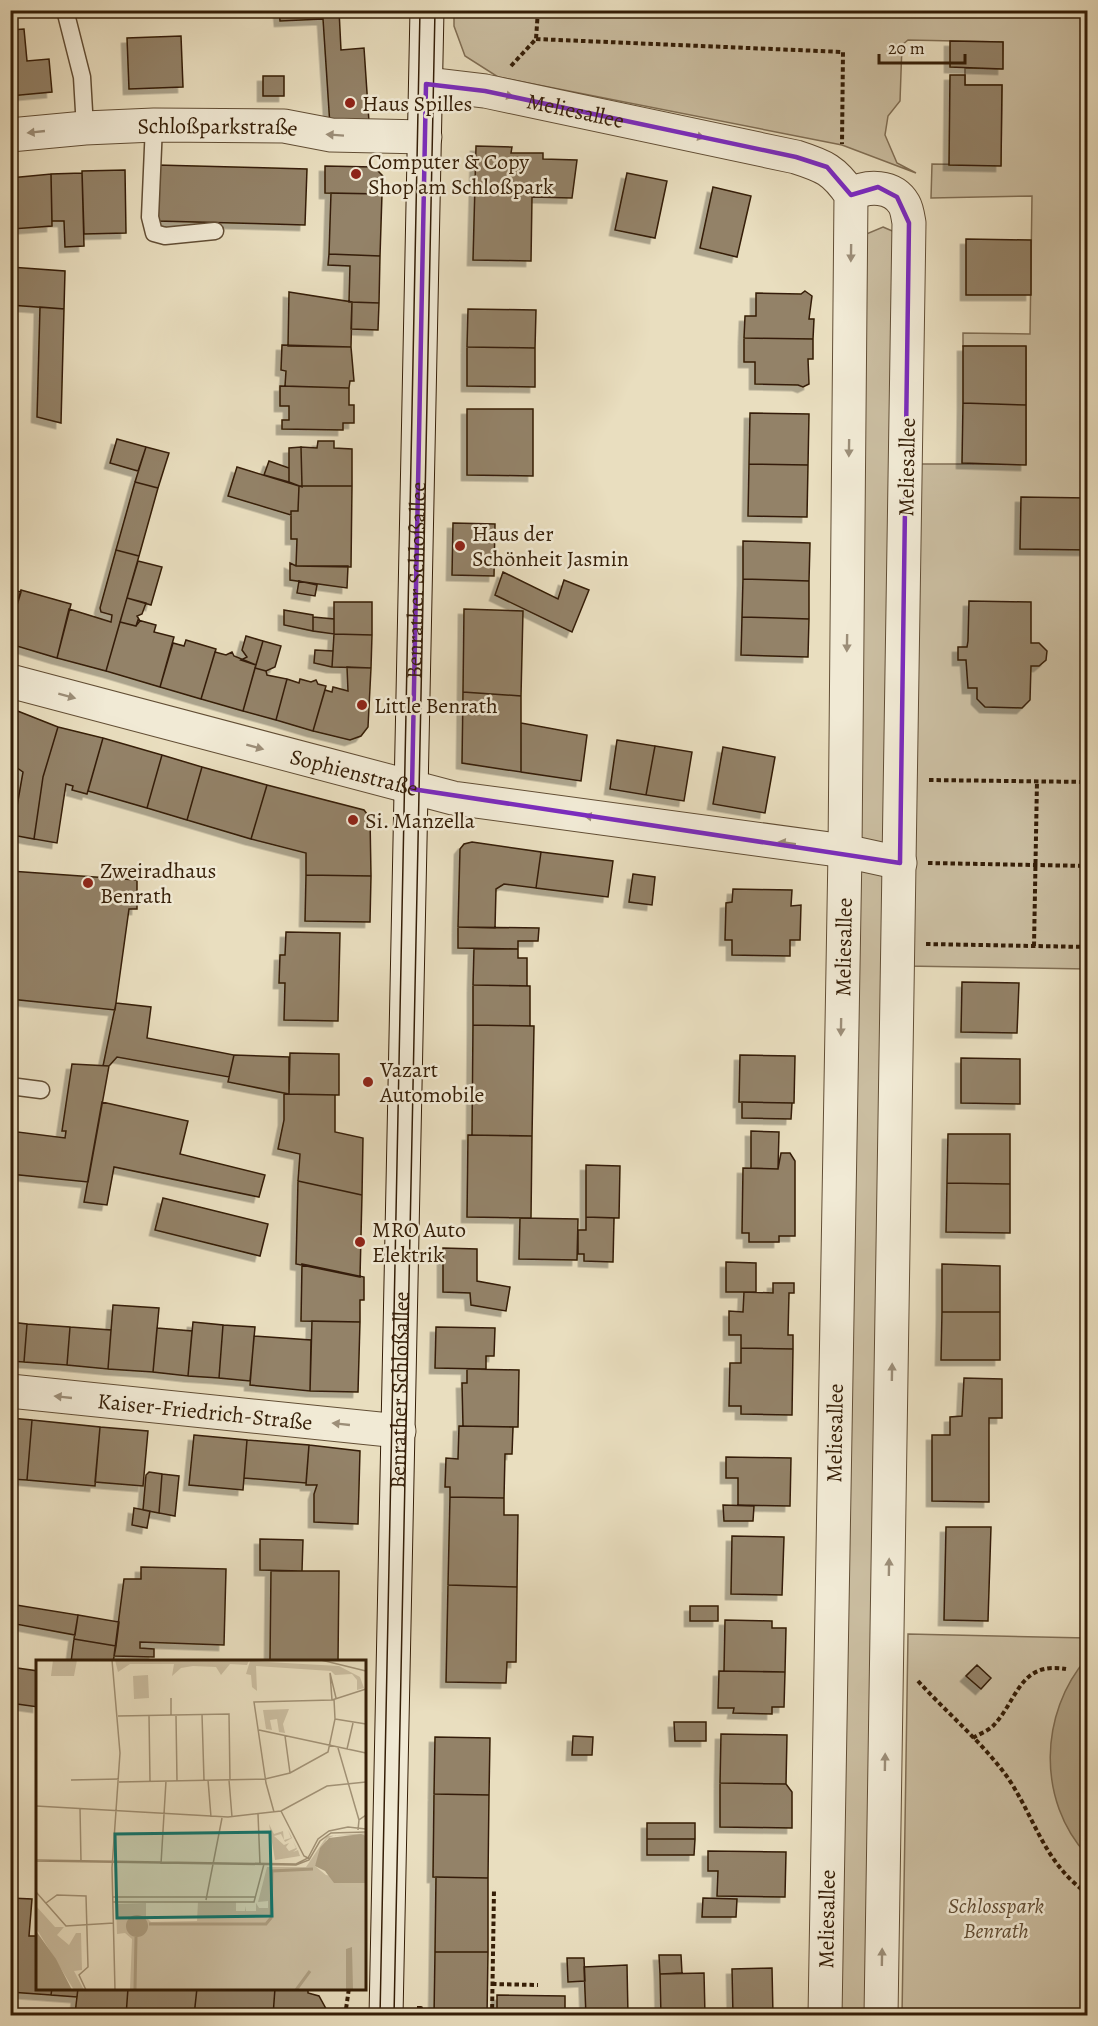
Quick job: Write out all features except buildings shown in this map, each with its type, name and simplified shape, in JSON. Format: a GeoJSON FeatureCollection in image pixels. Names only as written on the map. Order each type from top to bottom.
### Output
{"type":"FeatureCollection","features":[{"type":"Feature","properties":{"kind":"street","name":"Benrather Schloßallee"},"geometry":{"type":"LineString","coordinates":[[386,2016],[427,10]]}},
{"type":"Feature","properties":{"kind":"street","name":"Meliesallee"},"geometry":{"type":"LineString","coordinates":[[426,84],[485,91],[796,157],[827,167],[839,178],[851,195],[844,851],[825,2016]]}},
{"type":"Feature","properties":{"kind":"street","name":"Schloßparkstraße"},"geometry":{"type":"LineString","coordinates":[[10,135],[85,128],[284,126],[331,135],[425,137]]}},
{"type":"Feature","properties":{"kind":"street","name":"Meliesallee"},"geometry":{"type":"LineString","coordinates":[[851,195],[862,188],[878,187],[904,204],[909,223],[881,2016]]}},
{"type":"Feature","properties":{"kind":"street","name":"Sophienstraße"},"geometry":{"type":"LineString","coordinates":[[10,681],[453,798],[844,851]]}},
{"type":"Feature","properties":{"kind":"street"},"geometry":{"type":"LineString","coordinates":[[844,851],[900,863]]}},
{"type":"Feature","properties":{"kind":"street","name":"Kaiser-Friedrich-Straße"},"geometry":{"type":"LineString","coordinates":[[10,1391],[399,1431]]}},
{"type":"Feature","properties":{"kind":"lane"},"geometry":{"type":"LineString","coordinates":[[65,10],[82,77],[85,128]]}},
{"type":"Feature","properties":{"kind":"lane"},"geometry":{"type":"LineString","coordinates":[[154,126],[150,217],[154,232],[165,236],[215,231]]}},
{"type":"Feature","properties":{"kind":"lane"},"geometry":{"type":"LineString","coordinates":[[10,1086],[41,1090]]}},
{"type":"Feature","properties":{"kind":"path"},"geometry":{"type":"LineString","coordinates":[[485,91],[536,39],[538,10]]}},
{"type":"Feature","properties":{"kind":"path"},"geometry":{"type":"LineString","coordinates":[[536,39],[843,52],[842,145],[851,195]]}},
{"type":"Feature","properties":{"kind":"path"},"geometry":{"type":"LineString","coordinates":[[901,780],[1088,782]]}},
{"type":"Feature","properties":{"kind":"path"},"geometry":{"type":"LineString","coordinates":[[1034,946],[1037,781]]}},
{"type":"Feature","properties":{"kind":"path"},"geometry":{"type":"LineString","coordinates":[[900,863],[1088,866]]}},
{"type":"Feature","properties":{"kind":"path"},"geometry":{"type":"LineString","coordinates":[[898,944],[1088,947]]}},
{"type":"Feature","properties":{"kind":"path"},"geometry":{"type":"LineString","coordinates":[[887,1666],[912,1675],[973,1738],[1007,1777],[1052,1860],[1070,1881],[1088,1894]]}},
{"type":"Feature","properties":{"kind":"path"},"geometry":{"type":"LineString","coordinates":[[973,1738],[993,1726],[1026,1678],[1047,1669],[1066,1669]]}},
{"type":"Feature","properties":{"kind":"path"},"geometry":{"type":"LineString","coordinates":[[492,2016],[494,1890]]}},
{"type":"Feature","properties":{"kind":"path"},"geometry":{"type":"LineString","coordinates":[[492,1984],[538,1985]]}},
{"type":"Feature","properties":{"kind":"path"},"geometry":{"type":"LineString","coordinates":[[345,2016],[349,1990]]}},
{"type":"Feature","properties":{"kind":"highlighted area"},"geometry":{"type":"Polygon","coordinates":[[[426,84],[485,91],[796,157],[827,167],[851,195],[878,187],[897,197],[909,223],[900,863],[412,789],[426,84]]]}},
{"type":"Feature","properties":{"kind":"green space"},"geometry":{"type":"Polygon","coordinates":[[[454,10],[1087,11],[1087,969],[904,966],[912,464],[1026,464],[1026,347],[963,346],[963,333],[1030,334],[1032,196],[931,198],[932,164],[1001,165],[1002,85],[965,85],[965,68],[1002,69],[1003,42],[908,40],[902,45],[900,101],[888,116],[885,135],[897,163],[916,173],[842,145],[498,77],[465,56],[454,26],[454,10]]]}},
{"type":"Feature","properties":{"kind":"green space"},"geometry":{"type":"Polygon","coordinates":[[[883,227],[897,233],[873,2015],[831,2016],[864,235],[883,227]]]}},
{"type":"Feature","properties":{"kind":"green space","name":"Schlosspark Benrath"},"geometry":{"type":"Polygon","coordinates":[[[908,1634],[1087,1638],[1087,2015],[902,2016],[908,1634]]]}},
{"type":"Feature","properties":{"kind":"shaded area"},"geometry":{"type":"Polygon","coordinates":[[[1087,1658],[1087,1855],[1071,1833],[1059,1809],[1052,1783],[1050,1757],[1053,1730],[1060,1704],[1071,1680],[1087,1658]]]}},
{"type":"Feature","properties":{"kind":"tram line"},"geometry":{"type":"LineString","coordinates":[[380,2016],[420,10]]}},
{"type":"Feature","properties":{"kind":"tram line"},"geometry":{"type":"LineString","coordinates":[[394,2016],[435,10]]}},
{"type":"Feature","properties":{"kind":"place","name":"Haus Spilles"},"geometry":{"type":"Point","coordinates":[350,103]}},
{"type":"Feature","properties":{"kind":"place","name":"Computer & Copy Shop am Schloßpark"},"geometry":{"type":"Point","coordinates":[356,174]}},
{"type":"Feature","properties":{"kind":"place","name":"Haus der Schönheit Jasmin"},"geometry":{"type":"Point","coordinates":[460,546]}},
{"type":"Feature","properties":{"kind":"place","name":"Little Benrath"},"geometry":{"type":"Point","coordinates":[362,705]}},
{"type":"Feature","properties":{"kind":"place","name":"Si. Manzella"},"geometry":{"type":"Point","coordinates":[353,820]}},
{"type":"Feature","properties":{"kind":"place","name":"Zweiradhaus Benrath"},"geometry":{"type":"Point","coordinates":[88,883]}},
{"type":"Feature","properties":{"kind":"place","name":"Vazart Automobile"},"geometry":{"type":"Point","coordinates":[368,1082]}},
{"type":"Feature","properties":{"kind":"place","name":"MRO Auto Elektrik"},"geometry":{"type":"Point","coordinates":[360,1242]}}]}
